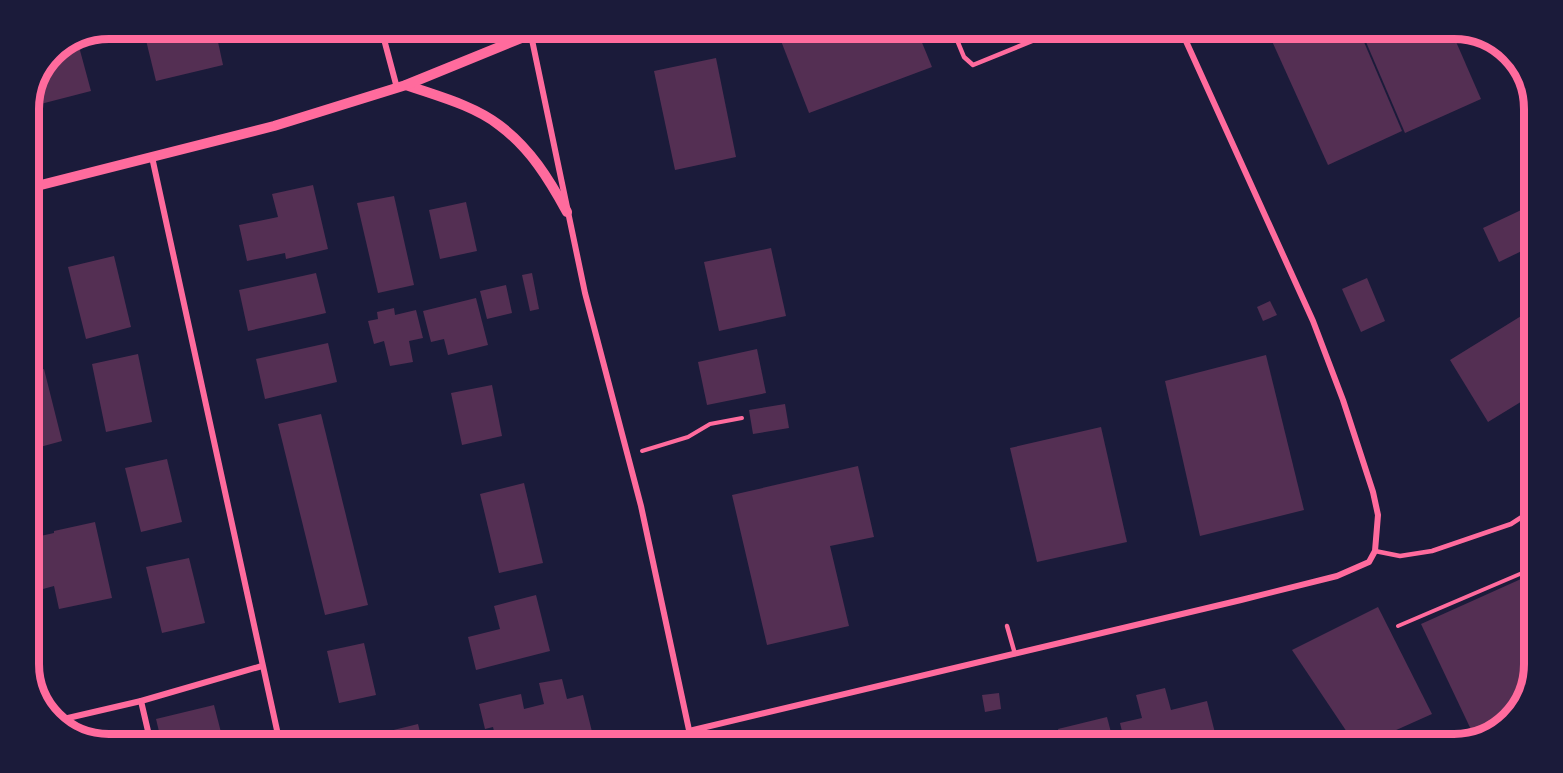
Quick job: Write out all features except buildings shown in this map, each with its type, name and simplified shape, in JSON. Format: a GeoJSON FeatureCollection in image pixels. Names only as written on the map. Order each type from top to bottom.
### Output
{"type":"FeatureCollection","features":[{"type":"Feature","properties":{"kind":"street"},"geometry":{"type":"LineString","coordinates":[[385,39],[401,86]]}},
{"type":"Feature","properties":{"kind":"street"},"geometry":{"type":"LineString","coordinates":[[39,185],[274,126],[401,86],[521,39]]}},
{"type":"Feature","properties":{"kind":"street"},"geometry":{"type":"LineString","coordinates":[[532,39],[585,293],[641,506],[690,734]]}},
{"type":"Feature","properties":{"kind":"street"},"geometry":{"type":"LineString","coordinates":[[689,731],[1337,576],[1369,562],[1375,551],[1378,515],[1373,492],[1340,390],[1313,321],[1185,39]]}},
{"type":"Feature","properties":{"kind":"street"},"geometry":{"type":"LineString","coordinates":[[401,86],[474,111],[499,125],[529,153],[547,175],[567,212]]}},
{"type":"Feature","properties":{"kind":"street"},"geometry":{"type":"LineString","coordinates":[[152,157],[278,734]]}},
{"type":"Feature","properties":{"kind":"street"},"geometry":{"type":"LineString","coordinates":[[65,719],[141,701],[262,666]]}},
{"type":"Feature","properties":{"kind":"street"},"geometry":{"type":"LineString","coordinates":[[141,701],[149,734]]}},
{"type":"Feature","properties":{"kind":"lane"},"geometry":{"type":"LineString","coordinates":[[957,39],[964,57],[973,65],[988,61],[1039,39]]}},
{"type":"Feature","properties":{"kind":"lane"},"geometry":{"type":"LineString","coordinates":[[1375,551],[1400,556],[1432,551],[1511,524],[1524,516]]}},
{"type":"Feature","properties":{"kind":"lane"},"geometry":{"type":"LineString","coordinates":[[1007,626],[1015,654]]}},
{"type":"Feature","properties":{"kind":"path"},"geometry":{"type":"LineString","coordinates":[[627,454],[688,437],[710,424],[742,418]]}},
{"type":"Feature","properties":{"kind":"path"},"geometry":{"type":"LineString","coordinates":[[1398,626],[1524,572]]}}]}
